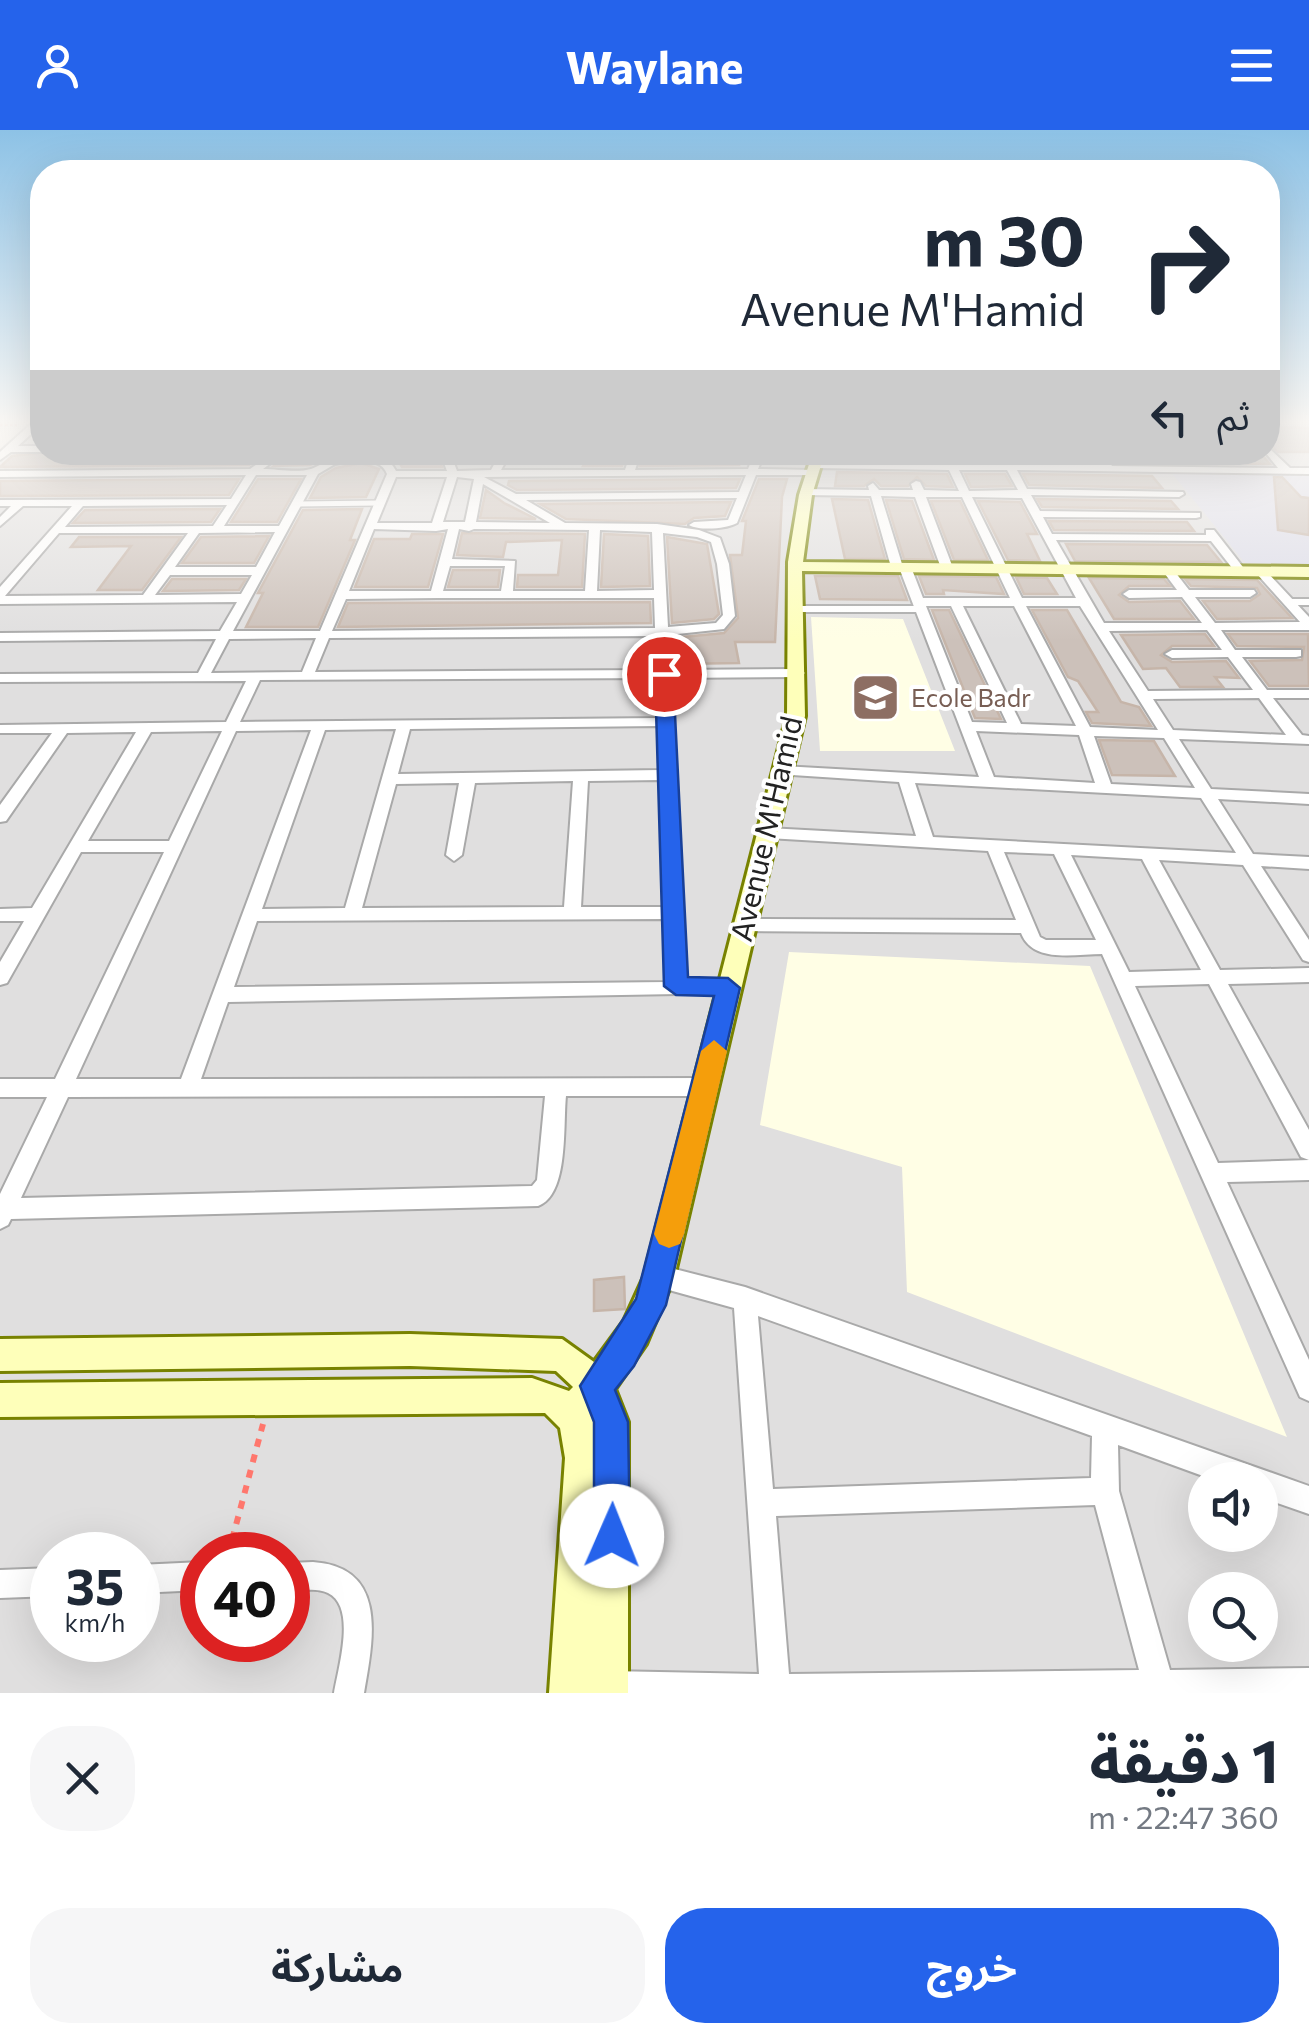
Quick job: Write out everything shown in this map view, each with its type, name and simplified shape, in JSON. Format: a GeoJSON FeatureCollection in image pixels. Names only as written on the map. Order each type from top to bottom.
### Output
{"type":"FeatureCollection","features":[{"type":"Feature","properties":{"kind":"street"},"geometry":{"type":"LineString","coordinates":[[217,529],[238,495]]}},
{"type":"Feature","properties":{"kind":"street"},"geometry":{"type":"LineString","coordinates":[[202,677],[302,495]]}},
{"type":"Feature","properties":{"kind":"street"},"geometry":{"type":"LineString","coordinates":[[307,676],[383,495]]}},
{"type":"Feature","properties":{"kind":"street"},"geometry":{"type":"LineString","coordinates":[[436,528],[446,495]]}},
{"type":"Feature","properties":{"kind":"street"},"geometry":{"type":"LineString","coordinates":[[469,528],[474,495]]}},
{"type":"Feature","properties":{"kind":"street"},"geometry":{"type":"LineString","coordinates":[[514,495],[565,527]]}},
{"type":"Feature","properties":{"kind":"street"},"geometry":{"type":"LineString","coordinates":[[518,497],[743,495],[730,524],[676,529]]}},
{"type":"Feature","properties":{"kind":"street","name":"Avenue M'Hamid"},"geometry":{"type":"LineString","coordinates":[[584,1399],[640,1326],[659,1277],[796,716],[796,566],[808,495]]}},
{"type":"Feature","properties":{"kind":"street"},"geometry":{"type":"LineString","coordinates":[[876,495],[988,784]]}},
{"type":"Feature","properties":{"kind":"street"},"geometry":{"type":"LineString","coordinates":[[921,495],[947,568]]}},
{"type":"Feature","properties":{"kind":"street"},"geometry":{"type":"LineString","coordinates":[[966,495],[1085,730],[1105,789]]}},
{"type":"Feature","properties":{"kind":"street"},"geometry":{"type":"LineString","coordinates":[[1023,495],[1100,628],[1309,955]]}},
{"type":"Feature","properties":{"kind":"street"},"geometry":{"type":"LineString","coordinates":[[1180,495],[1240,572]]}},
{"type":"Feature","properties":{"kind":"street"},"geometry":{"type":"LineString","coordinates":[[0,597],[81,502]]}},
{"type":"Feature","properties":{"kind":"street"},"geometry":{"type":"LineString","coordinates":[[94,530],[117,502]]}},
{"type":"Feature","properties":{"kind":"street"},"geometry":{"type":"LineString","coordinates":[[0,503],[234,502]]}},
{"type":"Feature","properties":{"kind":"street"},"geometry":{"type":"LineString","coordinates":[[0,524],[20,503]]}},
{"type":"Feature","properties":{"kind":"street"},"geometry":{"type":"LineString","coordinates":[[1034,514],[1196,515]]}},
{"type":"Feature","properties":{"kind":"street"},"geometry":{"type":"LineString","coordinates":[[0,636],[661,632],[720,626],[729,616],[718,540],[676,529],[369,526]]}},
{"type":"Feature","properties":{"kind":"street"},"geometry":{"type":"LineString","coordinates":[[657,526],[676,986]]}},
{"type":"Feature","properties":{"kind":"street"},"geometry":{"type":"LineString","coordinates":[[590,595],[595,527]]}},
{"type":"Feature","properties":{"kind":"street"},"geometry":{"type":"LineString","coordinates":[[436,595],[454,528]]}},
{"type":"Feature","properties":{"kind":"street"},"geometry":{"type":"LineString","coordinates":[[147,598],[196,529]]}},
{"type":"Feature","properties":{"kind":"street"},"geometry":{"type":"LineString","coordinates":[[57,530],[284,529]]}},
{"type":"Feature","properties":{"kind":"street"},"geometry":{"type":"LineString","coordinates":[[1046,537],[1214,538]]}},
{"type":"Feature","properties":{"kind":"street"},"geometry":{"type":"LineString","coordinates":[[445,562],[511,563],[507,594]]}},
{"type":"Feature","properties":{"kind":"street"},"geometry":{"type":"LineString","coordinates":[[796,566],[1309,572]]}},
{"type":"Feature","properties":{"kind":"street"},"geometry":{"type":"LineString","coordinates":[[166,571],[261,570]]}},
{"type":"Feature","properties":{"kind":"street"},"geometry":{"type":"LineString","coordinates":[[1168,570],[1303,740]]}},
{"type":"Feature","properties":{"kind":"street"},"geometry":{"type":"LineString","coordinates":[[1261,572],[1309,625]]}},
{"type":"Feature","properties":{"kind":"street"},"geometry":{"type":"LineString","coordinates":[[1129,594],[1250,593]]}},
{"type":"Feature","properties":{"kind":"street"},"geometry":{"type":"LineString","coordinates":[[340,595],[660,594]]}},
{"type":"Feature","properties":{"kind":"street"},"geometry":{"type":"LineString","coordinates":[[0,597],[246,598]]}},
{"type":"Feature","properties":{"kind":"street"},"geometry":{"type":"LineString","coordinates":[[920,606],[956,602],[1084,602]]}},
{"type":"Feature","properties":{"kind":"street"},"geometry":{"type":"LineString","coordinates":[[956,602],[1016,728]]}},
{"type":"Feature","properties":{"kind":"street"},"geometry":{"type":"LineString","coordinates":[[1100,628],[1309,625]]}},
{"type":"Feature","properties":{"kind":"street"},"geometry":{"type":"LineString","coordinates":[[1172,654],[1296,653]]}},
{"type":"Feature","properties":{"kind":"street"},"geometry":{"type":"LineString","coordinates":[[0,678],[798,673]]}},
{"type":"Feature","properties":{"kind":"street"},"geometry":{"type":"LineString","coordinates":[[255,676],[2,1213],[538,1196],[548,1183],[556,1088]]}},
{"type":"Feature","properties":{"kind":"street"},"geometry":{"type":"LineString","coordinates":[[1144,695],[1309,694]]}},
{"type":"Feature","properties":{"kind":"street"},"geometry":{"type":"LineString","coordinates":[[0,729],[664,722]]}},
{"type":"Feature","properties":{"kind":"street"},"geometry":{"type":"LineString","coordinates":[[188,1087],[320,726]]}},
{"type":"Feature","properties":{"kind":"street"},"geometry":{"type":"LineString","coordinates":[[352,914],[404,726]]}},
{"type":"Feature","properties":{"kind":"street"},"geometry":{"type":"LineString","coordinates":[[966,726],[1303,740]]}},
{"type":"Feature","properties":{"kind":"street"},"geometry":{"type":"LineString","coordinates":[[0,817],[62,728]]}},
{"type":"Feature","properties":{"kind":"street"},"geometry":{"type":"LineString","coordinates":[[0,978],[145,729]]}},
{"type":"Feature","properties":{"kind":"street"},"geometry":{"type":"LineString","coordinates":[[782,771],[1309,798]]}},
{"type":"Feature","properties":{"kind":"street"},"geometry":{"type":"LineString","coordinates":[[390,779],[666,775]]}},
{"type":"Feature","properties":{"kind":"street"},"geometry":{"type":"LineString","coordinates":[[572,912],[581,776]]}},
{"type":"Feature","properties":{"kind":"street"},"geometry":{"type":"LineString","coordinates":[[454,856],[468,777]]}},
{"type":"Feature","properties":{"kind":"street"},"geometry":{"type":"LineString","coordinates":[[906,778],[926,841]]}},
{"type":"Feature","properties":{"kind":"street"},"geometry":{"type":"LineString","coordinates":[[0,783],[23,783]]}},
{"type":"Feature","properties":{"kind":"street"},"geometry":{"type":"LineString","coordinates":[[768,832],[1309,863]]}},
{"type":"Feature","properties":{"kind":"street"},"geometry":{"type":"LineString","coordinates":[[993,844],[1033,941],[1043,946],[1108,947]]}},
{"type":"Feature","properties":{"kind":"street"},"geometry":{"type":"LineString","coordinates":[[75,847],[177,846]]}},
{"type":"Feature","properties":{"kind":"street"},"geometry":{"type":"LineString","coordinates":[[1058,848],[1108,947],[1309,1388]]}},
{"type":"Feature","properties":{"kind":"street"},"geometry":{"type":"LineString","coordinates":[[1146,854],[1309,1150]]}},
{"type":"Feature","properties":{"kind":"street"},"geometry":{"type":"LineString","coordinates":[[252,915],[672,912]]}},
{"type":"Feature","properties":{"kind":"street"},"geometry":{"type":"LineString","coordinates":[[0,915],[36,914]]}},
{"type":"Feature","properties":{"kind":"street"},"geometry":{"type":"LineString","coordinates":[[744,925],[1027,927]]}},
{"type":"Feature","properties":{"kind":"street"},"geometry":{"type":"LineString","coordinates":[[1122,979],[1309,975]]}},
{"type":"Feature","properties":{"kind":"street"},"geometry":{"type":"LineString","coordinates":[[222,995],[728,988]]}},
{"type":"Feature","properties":{"kind":"street"},"geometry":{"type":"LineString","coordinates":[[0,1088],[705,1087]]}},
{"type":"Feature","properties":{"kind":"street"},"geometry":{"type":"LineString","coordinates":[[1211,1173],[1309,1170]]}},
{"type":"Feature","properties":{"kind":"street"},"geometry":{"type":"LineString","coordinates":[[659,1277],[745,1299],[1201,1462]]}},
{"type":"Feature","properties":{"kind":"street"},"geometry":{"type":"LineString","coordinates":[[745,1299],[775,1690]]}},
{"type":"Feature","properties":{"kind":"street"},"geometry":{"type":"LineString","coordinates":[[0,1355],[548,1352],[574,1362],[584,1399],[570,1693]]}},
{"type":"Feature","properties":{"kind":"street"},"geometry":{"type":"LineString","coordinates":[[0,1400],[532,1394],[584,1399],[611,1422],[614,1460],[608,1690],[1160,1690],[1309,1683]]}},
{"type":"Feature","properties":{"kind":"street"},"geometry":{"type":"LineString","coordinates":[[1105,1428],[1105,1492],[1160,1690]]}},
{"type":"Feature","properties":{"kind":"street"},"geometry":{"type":"LineString","coordinates":[[1278,1489],[1309,1500]]}},
{"type":"Feature","properties":{"kind":"street"},"geometry":{"type":"LineString","coordinates":[[760,1504],[1105,1492]]}},
{"type":"Feature","properties":{"kind":"street"},"geometry":{"type":"LineString","coordinates":[[310,1578],[328,1578],[351,1596],[359,1624],[349,1693]]}},
{"type":"Feature","properties":{"kind":"street"},"geometry":{"type":"LineString","coordinates":[[0,1584],[30,1583]]}},
{"type":"Feature","properties":{"kind":"lane"},"geometry":{"type":"LineString","coordinates":[[297,504],[379,503]]}},
{"type":"Feature","properties":{"kind":"lane"},"geometry":{"type":"LineString","coordinates":[[1289,602],[1309,602]]}},
{"type":"Feature","properties":{"kind":"lane"},"geometry":{"type":"LineString","coordinates":[[794,608],[920,606]]}},
{"type":"Feature","properties":{"kind":"path"},"geometry":{"type":"LineString","coordinates":[[234,1532],[270,1398]]}},
{"type":"Feature","properties":{"kind":"shaded area"},"geometry":{"type":"Polygon","coordinates":[[[0,495],[1309,495],[1309,1693],[0,1693],[0,495]]]}},
{"type":"Feature","properties":{"kind":"shaded area"},"geometry":{"type":"Polygon","coordinates":[[[1190,495],[1309,495],[1309,564],[1245,563],[1190,495]]]}},
{"type":"Feature","properties":{"kind":"shaded area"},"geometry":{"type":"Polygon","coordinates":[[[811,617],[903,619],[955,751],[820,751],[811,617]]]}},
{"type":"Feature","properties":{"kind":"shaded area"},"geometry":{"type":"Polygon","coordinates":[[[789,952],[1090,966],[1287,1437],[907,1292],[902,1167],[760,1125],[789,952]]]}},
{"type":"Feature","properties":{"kind":"building"},"geometry":{"type":"Polygon","coordinates":[[[0,495],[229,495],[229,495],[0,495]]]}},
{"type":"Feature","properties":{"kind":"building"},"geometry":{"type":"Polygon","coordinates":[[[248,495],[292,495],[277,522],[231,522],[248,495]]]}},
{"type":"Feature","properties":{"kind":"building"},"geometry":{"type":"Polygon","coordinates":[[[312,495],[367,495],[366,497],[310,498],[312,495]]]}},
{"type":"Feature","properties":{"kind":"building"},"geometry":{"type":"Polygon","coordinates":[[[485,495],[493,495],[536,519],[480,518],[485,495]]]}},
{"type":"Feature","properties":{"kind":"building"},"geometry":{"type":"Polygon","coordinates":[[[753,495],[783,495],[775,642],[735,642],[739,663],[673,664],[672,638],[724,633],[738,618],[730,555],[742,555],[746,521],[742,521],[753,495]]]}},
{"type":"Feature","properties":{"kind":"building"},"geometry":{"type":"Polygon","coordinates":[[[1275,495],[1309,498],[1309,535],[1278,530],[1275,495]]]}},
{"type":"Feature","properties":{"kind":"building"},"geometry":{"type":"Polygon","coordinates":[[[832,499],[868,500],[885,559],[845,559],[832,499]]]}},
{"type":"Feature","properties":{"kind":"building"},"geometry":{"type":"Polygon","coordinates":[[[1037,499],[1171,501],[1178,509],[1042,507],[1037,499]]]}},
{"type":"Feature","properties":{"kind":"building"},"geometry":{"type":"Polygon","coordinates":[[[886,500],[912,501],[934,560],[904,559],[886,500]]]}},
{"type":"Feature","properties":{"kind":"building"},"geometry":{"type":"Polygon","coordinates":[[[931,501],[960,501],[988,560],[954,560],[931,501]]]}},
{"type":"Feature","properties":{"kind":"building"},"geometry":{"type":"Polygon","coordinates":[[[978,501],[1020,502],[1037,534],[1027,534],[1040,561],[1008,560],[978,501]]]}},
{"type":"Feature","properties":{"kind":"building"},"geometry":{"type":"Polygon","coordinates":[[[731,502],[725,516],[694,518],[685,524],[566,519],[540,504],[731,502]]]}},
{"type":"Feature","properties":{"kind":"building"},"geometry":{"type":"Polygon","coordinates":[[[220,509],[211,522],[73,523],[85,510],[220,509]]]}},
{"type":"Feature","properties":{"kind":"building"},"geometry":{"type":"Polygon","coordinates":[[[362,509],[350,540],[355,540],[318,627],[246,627],[263,593],[258,593],[303,510],[362,509]]]}},
{"type":"Feature","properties":{"kind":"building"},"geometry":{"type":"Polygon","coordinates":[[[1049,521],[1187,522],[1194,531],[1054,530],[1049,521]]]}},
{"type":"Feature","properties":{"kind":"building"},"geometry":{"type":"Polygon","coordinates":[[[462,533],[585,534],[582,587],[517,587],[518,575],[558,575],[562,540],[506,542],[503,557],[457,555],[462,533]]]}},
{"type":"Feature","properties":{"kind":"building"},"geometry":{"type":"Polygon","coordinates":[[[412,534],[443,534],[428,587],[355,587],[374,539],[410,539],[412,534]]]}},
{"type":"Feature","properties":{"kind":"building"},"geometry":{"type":"Polygon","coordinates":[[[604,534],[648,536],[650,586],[601,587],[604,534]]]}},
{"type":"Feature","properties":{"kind":"building"},"geometry":{"type":"Polygon","coordinates":[[[269,536],[254,563],[182,563],[201,537],[269,536]]]}},
{"type":"Feature","properties":{"kind":"building"},"geometry":{"type":"Polygon","coordinates":[[[79,537],[181,537],[142,590],[98,590],[131,546],[71,547],[79,537]]]}},
{"type":"Feature","properties":{"kind":"building"},"geometry":{"type":"Polygon","coordinates":[[[667,537],[707,544],[719,614],[714,619],[672,623],[667,537]]]}},
{"type":"Feature","properties":{"kind":"building"},"geometry":{"type":"Polygon","coordinates":[[[1066,544],[1207,545],[1221,562],[1075,561],[1066,544]]]}},
{"type":"Feature","properties":{"kind":"building"},"geometry":{"type":"Polygon","coordinates":[[[453,570],[500,570],[498,587],[448,587],[453,570]]]}},
{"type":"Feature","properties":{"kind":"building"},"geometry":{"type":"Polygon","coordinates":[[[815,576],[898,576],[907,600],[820,599],[815,576]]]}},
{"type":"Feature","properties":{"kind":"building"},"geometry":{"type":"Polygon","coordinates":[[[919,576],[996,577],[1004,594],[943,590],[944,594],[926,594],[919,576]]]}},
{"type":"Feature","properties":{"kind":"building"},"geometry":{"type":"Polygon","coordinates":[[[1016,577],[1047,578],[1057,594],[1024,594],[1016,577]]]}},
{"type":"Feature","properties":{"kind":"building"},"geometry":{"type":"Polygon","coordinates":[[[1089,578],[1164,579],[1170,586],[1129,586],[1119,595],[1129,602],[1180,601],[1194,619],[1114,619],[1089,578]]]}},
{"type":"Feature","properties":{"kind":"building"},"geometry":{"type":"Polygon","coordinates":[[[172,579],[246,579],[239,590],[163,591],[172,579]]]}},
{"type":"Feature","properties":{"kind":"building"},"geometry":{"type":"Polygon","coordinates":[[[1185,579],[1257,580],[1292,618],[1217,619],[1203,601],[1250,601],[1260,594],[1257,588],[1191,586],[1185,579]]]}},
{"type":"Feature","properties":{"kind":"building"},"geometry":{"type":"Polygon","coordinates":[[[650,602],[651,623],[338,627],[348,603],[650,602]]]}},
{"type":"Feature","properties":{"kind":"building"},"geometry":{"type":"Polygon","coordinates":[[[932,610],[949,610],[1001,719],[975,718],[932,610]]]}},
{"type":"Feature","properties":{"kind":"building"},"geometry":{"type":"Polygon","coordinates":[[[1032,610],[1067,610],[1121,702],[1139,707],[1151,726],[1092,723],[1086,712],[1098,712],[1078,681],[1068,677],[1032,610]]]}},
{"type":"Feature","properties":{"kind":"building"},"geometry":{"type":"Polygon","coordinates":[[[1205,634],[1214,646],[1172,646],[1161,655],[1172,662],[1226,661],[1239,678],[1215,677],[1223,687],[1180,687],[1166,668],[1143,669],[1121,635],[1205,634]]]}},
{"type":"Feature","properties":{"kind":"building"},"geometry":{"type":"Polygon","coordinates":[[[1228,634],[1308,634],[1309,686],[1269,686],[1250,661],[1302,660],[1304,647],[1237,646],[1228,634]]]}},
{"type":"Feature","properties":{"kind":"building"},"geometry":{"type":"Polygon","coordinates":[[[1099,740],[1154,741],[1175,776],[1112,775],[1099,740]]]}},
{"type":"Feature","properties":{"kind":"building"},"geometry":{"type":"Polygon","coordinates":[[[624,1277],[625,1309],[594,1311],[594,1280],[624,1277]]]}},
{"type":"Feature","properties":{"kind":"slow traffic"},"geometry":{"type":"LineString","coordinates":[[669,1234],[714,1051]]}},
{"type":"Feature","properties":{"kind":"place","name":"Ecole Badr"},"geometry":{"type":"Point","coordinates":[876,698]}},
{"type":"Feature","properties":{"kind":"route"},"geometry":{"type":"LineString","coordinates":[[612,1536],[611,1422],[596,1386],[622,1355],[651,1305],[728,988],[676,986],[664,674]]}}]}
